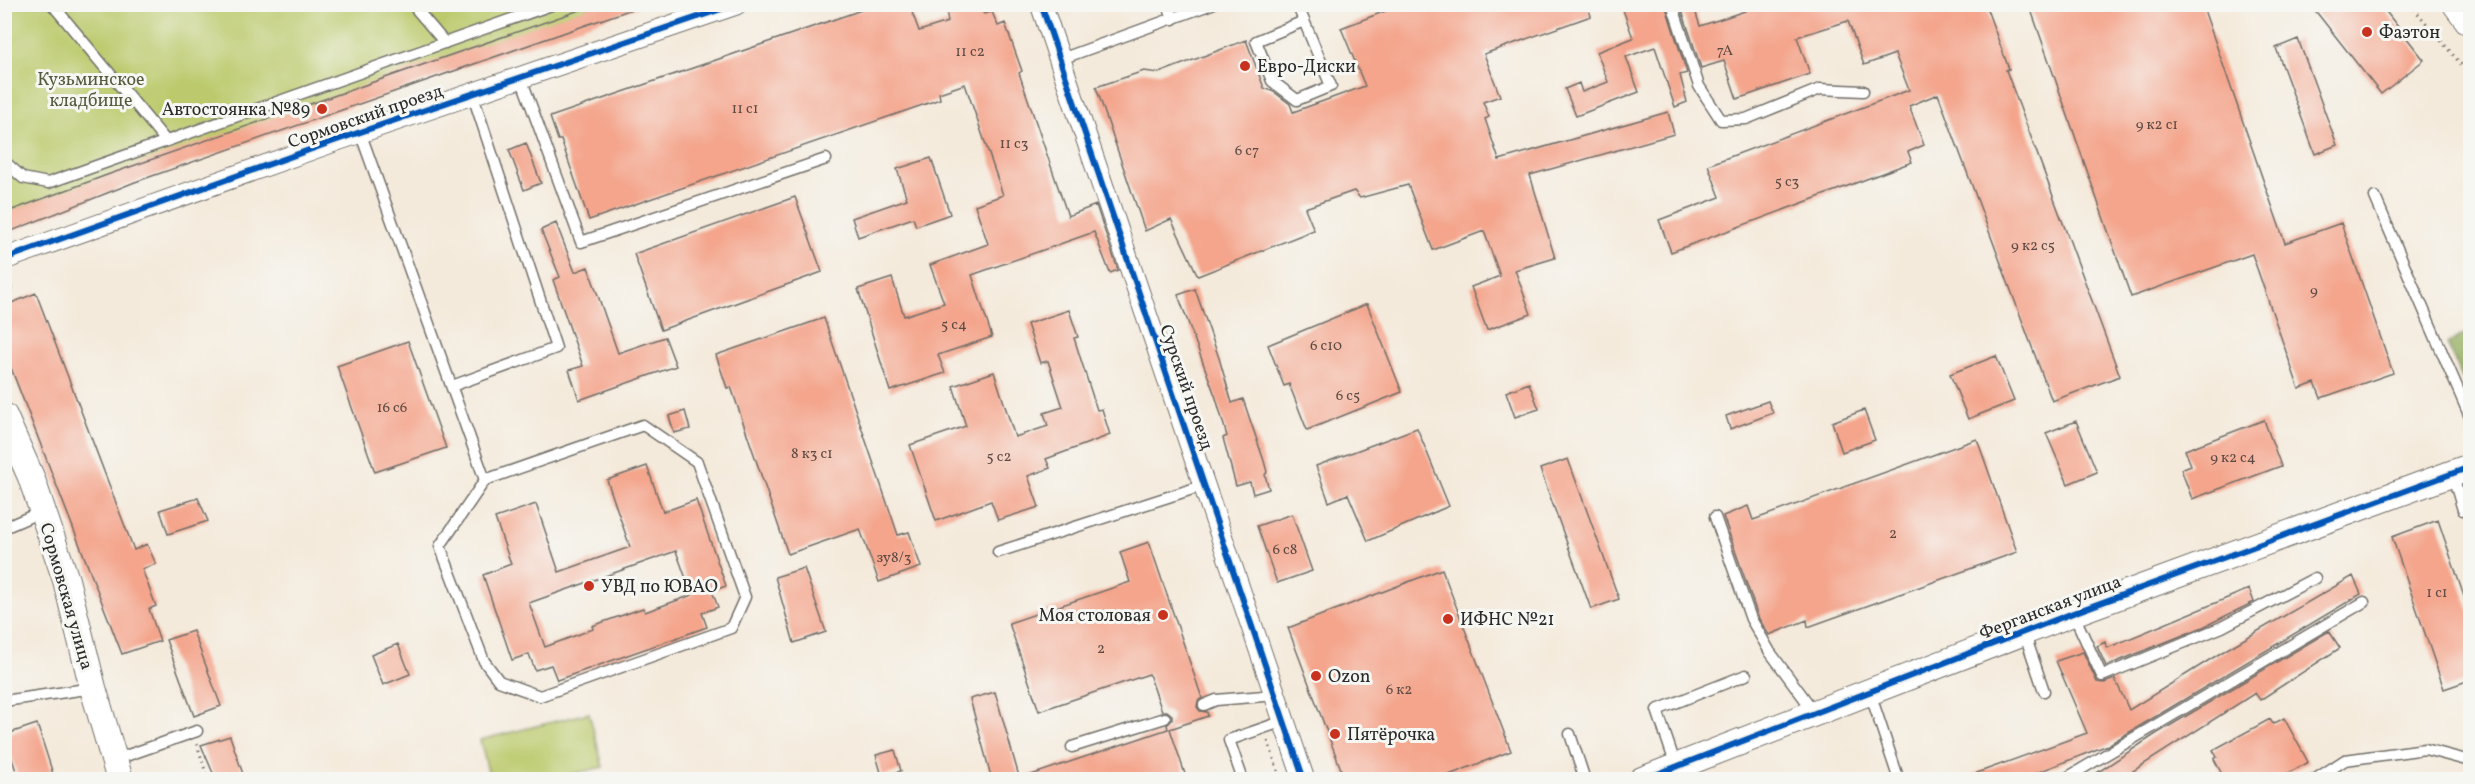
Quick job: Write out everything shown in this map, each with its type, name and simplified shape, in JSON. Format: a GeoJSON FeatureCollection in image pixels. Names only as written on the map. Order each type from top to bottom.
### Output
{"type":"FeatureCollection","features":[{"type":"Feature","properties":{"kind":"street","name":"Сормовский проезд"},"geometry":{"type":"LineString","coordinates":[[4,259],[360,132],[473,96],[736,4]]}},
{"type":"Feature","properties":{"kind":"street","name":"Сурский проезд"},"geometry":{"type":"LineString","coordinates":[[1041,4],[1304,780]]}},
{"type":"Feature","properties":{"kind":"street","name":"Сормовская улица"},"geometry":{"type":"LineString","coordinates":[[4,416],[31,477],[66,580],[93,688],[117,770]]}},
{"type":"Feature","properties":{"kind":"street","name":"Ферганская улица"},"geometry":{"type":"LineString","coordinates":[[1642,780],[2073,613],[2461,470]]}},
{"type":"Feature","properties":{"kind":"lane"},"geometry":{"type":"LineString","coordinates":[[52,4],[166,141]]}},
{"type":"Feature","properties":{"kind":"lane"},"geometry":{"type":"LineString","coordinates":[[412,4],[445,43]]}},
{"type":"Feature","properties":{"kind":"lane"},"geometry":{"type":"LineString","coordinates":[[4,161],[23,178],[48,183],[554,4]]}},
{"type":"Feature","properties":{"kind":"lane"},"geometry":{"type":"LineString","coordinates":[[1168,4],[1173,19]]}},
{"type":"Feature","properties":{"kind":"lane"},"geometry":{"type":"LineString","coordinates":[[1061,59],[1212,4]]}},
{"type":"Feature","properties":{"kind":"lane"},"geometry":{"type":"LineString","coordinates":[[1297,4],[1331,86],[1297,100],[1272,81],[1256,41],[1304,21]]}},
{"type":"Feature","properties":{"kind":"lane"},"geometry":{"type":"LineString","coordinates":[[1672,4],[1699,86],[1721,120],[1746,119],[1820,89],[1863,91]]}},
{"type":"Feature","properties":{"kind":"lane"},"geometry":{"type":"LineString","coordinates":[[521,78],[581,242],[826,159]]}},
{"type":"Feature","properties":{"kind":"lane"},"geometry":{"type":"LineString","coordinates":[[452,386],[556,348],[473,96]]}},
{"type":"Feature","properties":{"kind":"lane"},"geometry":{"type":"LineString","coordinates":[[360,132],[485,480]]}},
{"type":"Feature","properties":{"kind":"lane"},"geometry":{"type":"LineString","coordinates":[[2375,197],[2470,417]]}},
{"type":"Feature","properties":{"kind":"lane"},"geometry":{"type":"LineString","coordinates":[[643,424],[697,462],[745,597],[731,628],[540,696],[498,681],[484,661],[440,546],[485,480],[643,424]]}},
{"type":"Feature","properties":{"kind":"lane"},"geometry":{"type":"LineString","coordinates":[[2461,470],[2463,510]]}},
{"type":"Feature","properties":{"kind":"lane"},"geometry":{"type":"LineString","coordinates":[[998,552],[1205,485]]}},
{"type":"Feature","properties":{"kind":"lane"},"geometry":{"type":"LineString","coordinates":[[4,528],[43,511]]}},
{"type":"Feature","properties":{"kind":"lane"},"geometry":{"type":"LineString","coordinates":[[1715,517],[1751,619],[1770,652],[1815,713]]}},
{"type":"Feature","properties":{"kind":"lane"},"geometry":{"type":"LineString","coordinates":[[2073,613],[2102,676],[2222,627],[2315,578]]}},
{"type":"Feature","properties":{"kind":"lane"},"geometry":{"type":"LineString","coordinates":[[2063,780],[2364,602]]}},
{"type":"Feature","properties":{"kind":"lane"},"geometry":{"type":"LineString","coordinates":[[2024,632],[2044,691]]}},
{"type":"Feature","properties":{"kind":"lane"},"geometry":{"type":"LineString","coordinates":[[1676,766],[1657,710],[1746,675]]}},
{"type":"Feature","properties":{"kind":"lane"},"geometry":{"type":"LineString","coordinates":[[4,701],[93,688]]}},
{"type":"Feature","properties":{"kind":"lane"},"geometry":{"type":"LineString","coordinates":[[1870,693],[1899,780]]}},
{"type":"Feature","properties":{"kind":"lane"},"geometry":{"type":"LineString","coordinates":[[1204,705],[1216,700],[1276,695]]}},
{"type":"Feature","properties":{"kind":"lane"},"geometry":{"type":"LineString","coordinates":[[1072,747],[1165,718]]}},
{"type":"Feature","properties":{"kind":"lane"},"geometry":{"type":"LineString","coordinates":[[1244,780],[1229,740],[1284,721]]}},
{"type":"Feature","properties":{"kind":"lane"},"geometry":{"type":"LineString","coordinates":[[117,770],[196,731]]}},
{"type":"Feature","properties":{"kind":"lane"},"geometry":{"type":"LineString","coordinates":[[1570,734],[1585,780]]}},
{"type":"Feature","properties":{"kind":"lane"},"geometry":{"type":"LineString","coordinates":[[2314,780],[2345,760],[2426,749],[2470,761]]}},
{"type":"Feature","properties":{"kind":"path"},"geometry":{"type":"LineString","coordinates":[[2410,4],[2470,75]]}},
{"type":"Feature","properties":{"kind":"path"},"geometry":{"type":"LineString","coordinates":[[2439,38],[2465,13]]}},
{"type":"Feature","properties":{"kind":"path"},"geometry":{"type":"LineString","coordinates":[[196,731],[208,780]]}},
{"type":"Feature","properties":{"kind":"green space","name":"Кузьминское кладбище"},"geometry":{"type":"Polygon","coordinates":[[[5,5],[597,5],[5,213],[5,5]]]}},
{"type":"Feature","properties":{"kind":"green space"},"geometry":{"type":"Polygon","coordinates":[[[2470,332],[2470,397],[2447,343],[2470,332]]]}},
{"type":"Feature","properties":{"kind":"green space"},"geometry":{"type":"Polygon","coordinates":[[[589,713],[603,767],[552,779],[490,779],[480,740],[589,713]]]}},
{"type":"Feature","properties":{"kind":"building","name":"Автостоянка №89"},"geometry":{"type":"Polygon","coordinates":[[[597,4],[638,4],[638,7],[135,182],[4,234],[4,213],[597,4]]]}},
{"type":"Feature","properties":{"kind":"building"},"geometry":{"type":"Polygon","coordinates":[[[879,4],[909,4],[919,31],[948,22],[946,10],[950,4],[976,4],[984,14],[992,12],[998,26],[1005,23],[1022,71],[1019,73],[1068,216],[1096,205],[1118,270],[1110,273],[1094,232],[972,275],[992,337],[938,355],[945,373],[890,391],[858,289],[892,278],[904,316],[944,303],[930,265],[988,244],[975,205],[1003,195],[965,84],[939,93],[940,99],[589,220],[561,140],[558,140],[550,117],[879,4]]]}},
{"type":"Feature","properties":{"kind":"building"},"geometry":{"type":"Polygon","coordinates":[[[1404,4],[1587,4],[1591,16],[1484,54],[1500,96],[1483,102],[1489,117],[1485,119],[1499,160],[1668,112],[1674,134],[1530,175],[1555,258],[1515,270],[1531,314],[1487,330],[1471,287],[1500,276],[1484,231],[1433,250],[1408,185],[1360,198],[1354,191],[1305,208],[1314,230],[1198,276],[1171,219],[1145,231],[1096,87],[1144,71],[1159,73],[1246,40],[1264,88],[1274,92],[1290,104],[1293,112],[1365,86],[1341,28],[1404,4]]]}},
{"type":"Feature","properties":{"kind":"building"},"geometry":{"type":"Polygon","coordinates":[[[1621,4],[1665,4],[1687,73],[1680,75],[1687,102],[1675,107],[1655,47],[1626,57],[1639,92],[1576,116],[1565,89],[1579,83],[1582,92],[1608,82],[1597,52],[1633,38],[1621,4]]]}},
{"type":"Feature","properties":{"kind":"building"},"geometry":{"type":"Polygon","coordinates":[[[1680,4],[1693,4],[1700,26],[1745,11],[1743,4],[1985,4],[2009,69],[2006,70],[2120,376],[2052,401],[1938,94],[1909,106],[1924,145],[1908,152],[1912,162],[1671,252],[1659,220],[1720,197],[1708,165],[1909,90],[1895,54],[1864,65],[1848,21],[1797,37],[1810,74],[1737,99],[1724,61],[1701,68],[1680,4]]]}},
{"type":"Feature","properties":{"kind":"building"},"geometry":{"type":"Polygon","coordinates":[[[2029,4],[2202,4],[2285,243],[2341,223],[2393,373],[2321,398],[2315,383],[2299,389],[2252,254],[2131,297],[2029,4]]]}},
{"type":"Feature","properties":{"kind":"building","name":"Фаэтон"},"geometry":{"type":"Polygon","coordinates":[[[2310,4],[2380,4],[2424,60],[2381,94],[2310,4]]]}},
{"type":"Feature","properties":{"kind":"building"},"geometry":{"type":"Polygon","coordinates":[[[2298,39],[2337,145],[2315,154],[2276,48],[2298,39]]]}},
{"type":"Feature","properties":{"kind":"building"},"geometry":{"type":"Polygon","coordinates":[[[526,143],[541,183],[524,190],[509,150],[526,143]]]}},
{"type":"Feature","properties":{"kind":"building"},"geometry":{"type":"Polygon","coordinates":[[[931,158],[950,214],[916,226],[913,218],[858,237],[852,218],[907,199],[897,169],[931,158]]]}},
{"type":"Feature","properties":{"kind":"building"},"geometry":{"type":"Polygon","coordinates":[[[795,197],[822,272],[661,330],[634,254],[795,197]]]}},
{"type":"Feature","properties":{"kind":"building"},"geometry":{"type":"Polygon","coordinates":[[[556,223],[575,272],[588,267],[618,353],[665,337],[676,366],[579,400],[569,370],[583,366],[553,280],[560,277],[541,230],[556,223]]]}},
{"type":"Feature","properties":{"kind":"building"},"geometry":{"type":"Polygon","coordinates":[[[1195,289],[1232,403],[1243,399],[1264,461],[1269,489],[1253,494],[1250,482],[1236,486],[1223,438],[1227,436],[1216,398],[1178,295],[1195,289]]]}},
{"type":"Feature","properties":{"kind":"building"},"geometry":{"type":"Polygon","coordinates":[[[36,293],[134,550],[147,544],[156,564],[142,569],[156,606],[149,609],[160,641],[122,654],[4,350],[4,306],[36,293]]]}},
{"type":"Feature","properties":{"kind":"building"},"geometry":{"type":"Polygon","coordinates":[[[1367,304],[1402,392],[1307,430],[1289,384],[1284,386],[1268,345],[1367,304]]]}},
{"type":"Feature","properties":{"kind":"building"},"geometry":{"type":"Polygon","coordinates":[[[1069,310],[1078,337],[1074,338],[1097,410],[1102,409],[1110,435],[1046,459],[1050,468],[1028,476],[1039,507],[998,520],[991,501],[936,521],[910,445],[966,426],[953,386],[994,372],[1015,437],[1048,426],[1044,413],[1063,407],[1048,361],[1040,363],[1027,324],[1069,310]]]}},
{"type":"Feature","properties":{"kind":"building"},"geometry":{"type":"Polygon","coordinates":[[[824,318],[898,535],[909,532],[921,567],[879,582],[860,529],[788,554],[731,387],[727,388],[716,355],[824,318]]]}},
{"type":"Feature","properties":{"kind":"building"},"geometry":{"type":"Polygon","coordinates":[[[408,341],[446,448],[375,472],[337,366],[408,341]]]}},
{"type":"Feature","properties":{"kind":"building"},"geometry":{"type":"Polygon","coordinates":[[[1996,356],[2014,401],[1968,419],[1950,374],[1996,356]]]}},
{"type":"Feature","properties":{"kind":"building"},"geometry":{"type":"Polygon","coordinates":[[[1529,383],[1539,409],[1515,417],[1506,392],[1529,383]]]}},
{"type":"Feature","properties":{"kind":"building"},"geometry":{"type":"Polygon","coordinates":[[[1768,401],[1773,413],[1730,429],[1726,416],[1768,401]]]}},
{"type":"Feature","properties":{"kind":"building"},"geometry":{"type":"Polygon","coordinates":[[[1864,410],[1875,440],[1842,452],[1832,422],[1864,410]]]}},
{"type":"Feature","properties":{"kind":"building"},"geometry":{"type":"Polygon","coordinates":[[[685,411],[690,429],[674,433],[669,416],[685,411]]]}},
{"type":"Feature","properties":{"kind":"building"},"geometry":{"type":"Polygon","coordinates":[[[2264,420],[2281,466],[2192,499],[2181,469],[2191,465],[2185,450],[2264,420]]]}},
{"type":"Feature","properties":{"kind":"building"},"geometry":{"type":"Polygon","coordinates":[[[2076,421],[2097,472],[2068,484],[2046,433],[2076,421]]]}},
{"type":"Feature","properties":{"kind":"building"},"geometry":{"type":"Polygon","coordinates":[[[1417,428],[1449,506],[1368,541],[1348,494],[1329,502],[1316,466],[1417,428]]]}},
{"type":"Feature","properties":{"kind":"building"},"geometry":{"type":"Polygon","coordinates":[[[1977,439],[2017,552],[1808,627],[1807,620],[1769,635],[1759,619],[1723,516],[1748,506],[1753,520],[1977,439]]]}},
{"type":"Feature","properties":{"kind":"building"},"geometry":{"type":"Polygon","coordinates":[[[1568,459],[1619,599],[1591,609],[1540,469],[1568,459]]]}},
{"type":"Feature","properties":{"kind":"building"},"geometry":{"type":"Polygon","coordinates":[[[647,466],[663,512],[696,500],[726,586],[712,591],[718,607],[702,613],[707,627],[557,680],[551,665],[535,670],[529,654],[512,660],[483,575],[511,564],[495,518],[536,504],[559,572],[630,547],[607,480],[647,466]],[[676,551],[529,603],[545,647],[593,629],[592,626],[643,608],[645,612],[692,595],[676,551]]]}},
{"type":"Feature","properties":{"kind":"building"},"geometry":{"type":"Polygon","coordinates":[[[198,498],[208,521],[168,534],[160,510],[198,498]]]}},
{"type":"Feature","properties":{"kind":"building"},"geometry":{"type":"Polygon","coordinates":[[[1292,514],[1312,571],[1277,583],[1257,526],[1292,514]]]}},
{"type":"Feature","properties":{"kind":"building"},"geometry":{"type":"Polygon","coordinates":[[[2438,520],[2470,614],[2470,680],[2444,689],[2392,537],[2438,520]]]}},
{"type":"Feature","properties":{"kind":"building"},"geometry":{"type":"Polygon","coordinates":[[[1149,542],[1202,698],[1198,701],[1197,707],[1200,711],[1207,712],[1208,716],[1170,729],[1187,780],[1025,780],[1025,777],[1168,729],[1167,725],[1172,720],[1172,715],[1167,711],[1162,711],[1149,674],[1039,711],[1009,623],[1130,582],[1120,552],[1149,542]]]}},
{"type":"Feature","properties":{"kind":"building"},"geometry":{"type":"Polygon","coordinates":[[[804,568],[826,632],[794,643],[775,577],[804,568]]]}},
{"type":"Feature","properties":{"kind":"building"},"geometry":{"type":"Polygon","coordinates":[[[1442,569],[1511,751],[1436,780],[1345,780],[1288,628],[1442,569]]]}},
{"type":"Feature","properties":{"kind":"building"},"geometry":{"type":"Polygon","coordinates":[[[2353,576],[2361,594],[2108,745],[2018,780],[1964,780],[1963,778],[2087,733],[2056,661],[2083,652],[2097,682],[2104,683],[2115,679],[2129,710],[2227,649],[2353,576]]]}},
{"type":"Feature","properties":{"kind":"building"},"geometry":{"type":"Polygon","coordinates":[[[2249,589],[2254,602],[2203,627],[2106,666],[2097,646],[2105,642],[2107,648],[2249,589]]]}},
{"type":"Feature","properties":{"kind":"building"},"geometry":{"type":"Polygon","coordinates":[[[193,631],[221,706],[194,716],[166,640],[193,631]]]}},
{"type":"Feature","properties":{"kind":"building"},"geometry":{"type":"Polygon","coordinates":[[[2329,631],[2340,648],[2260,700],[2255,693],[2119,780],[2086,780],[2156,734],[2329,631]]]}},
{"type":"Feature","properties":{"kind":"building"},"geometry":{"type":"Polygon","coordinates":[[[398,644],[410,674],[383,685],[371,655],[398,644]]]}},
{"type":"Feature","properties":{"kind":"building"},"geometry":{"type":"Polygon","coordinates":[[[995,692],[1020,780],[992,780],[970,699],[995,692]]]}},
{"type":"Feature","properties":{"kind":"building"},"geometry":{"type":"Polygon","coordinates":[[[2284,718],[2308,762],[2276,780],[2225,780],[2214,759],[2217,757],[2213,750],[2270,719],[2273,724],[2284,718]]]}},
{"type":"Feature","properties":{"kind":"building"},"geometry":{"type":"Polygon","coordinates":[[[37,724],[55,780],[19,780],[4,735],[37,724]]]}},
{"type":"Feature","properties":{"kind":"building"},"geometry":{"type":"Polygon","coordinates":[[[230,736],[245,780],[216,780],[201,745],[230,736]]]}},
{"type":"Feature","properties":{"kind":"building"},"geometry":{"type":"Polygon","coordinates":[[[895,750],[901,771],[882,776],[876,755],[895,750]]]}},
{"type":"Feature","properties":{"kind":"cycle path"},"geometry":{"type":"LineString","coordinates":[[4,259],[337,140],[736,4]]}},
{"type":"Feature","properties":{"kind":"cycle path"},"geometry":{"type":"LineString","coordinates":[[1041,4],[1304,780]]}},
{"type":"Feature","properties":{"kind":"cycle path"},"geometry":{"type":"LineString","coordinates":[[1642,780],[2073,613],[2470,467]]}},
{"type":"Feature","properties":{"kind":"place","name":"Фаэтон"},"geometry":{"type":"Point","coordinates":[2367,32]}},
{"type":"Feature","properties":{"kind":"place","name":"Евро-Диски"},"geometry":{"type":"Point","coordinates":[1245,66]}},
{"type":"Feature","properties":{"kind":"place","name":"Автостоянка №89"},"geometry":{"type":"Point","coordinates":[322,109]}},
{"type":"Feature","properties":{"kind":"place","name":"УВД по ЮВАО"},"geometry":{"type":"Point","coordinates":[589,586]}},
{"type":"Feature","properties":{"kind":"place","name":"Моя столовая"},"geometry":{"type":"Point","coordinates":[1163,615]}},
{"type":"Feature","properties":{"kind":"place","name":"ИФНС №21"},"geometry":{"type":"Point","coordinates":[1448,619]}},
{"type":"Feature","properties":{"kind":"place","name":"Ozon"},"geometry":{"type":"Point","coordinates":[1316,676]}},
{"type":"Feature","properties":{"kind":"place","name":"Пятёрочка"},"geometry":{"type":"Point","coordinates":[1335,734]}}]}
